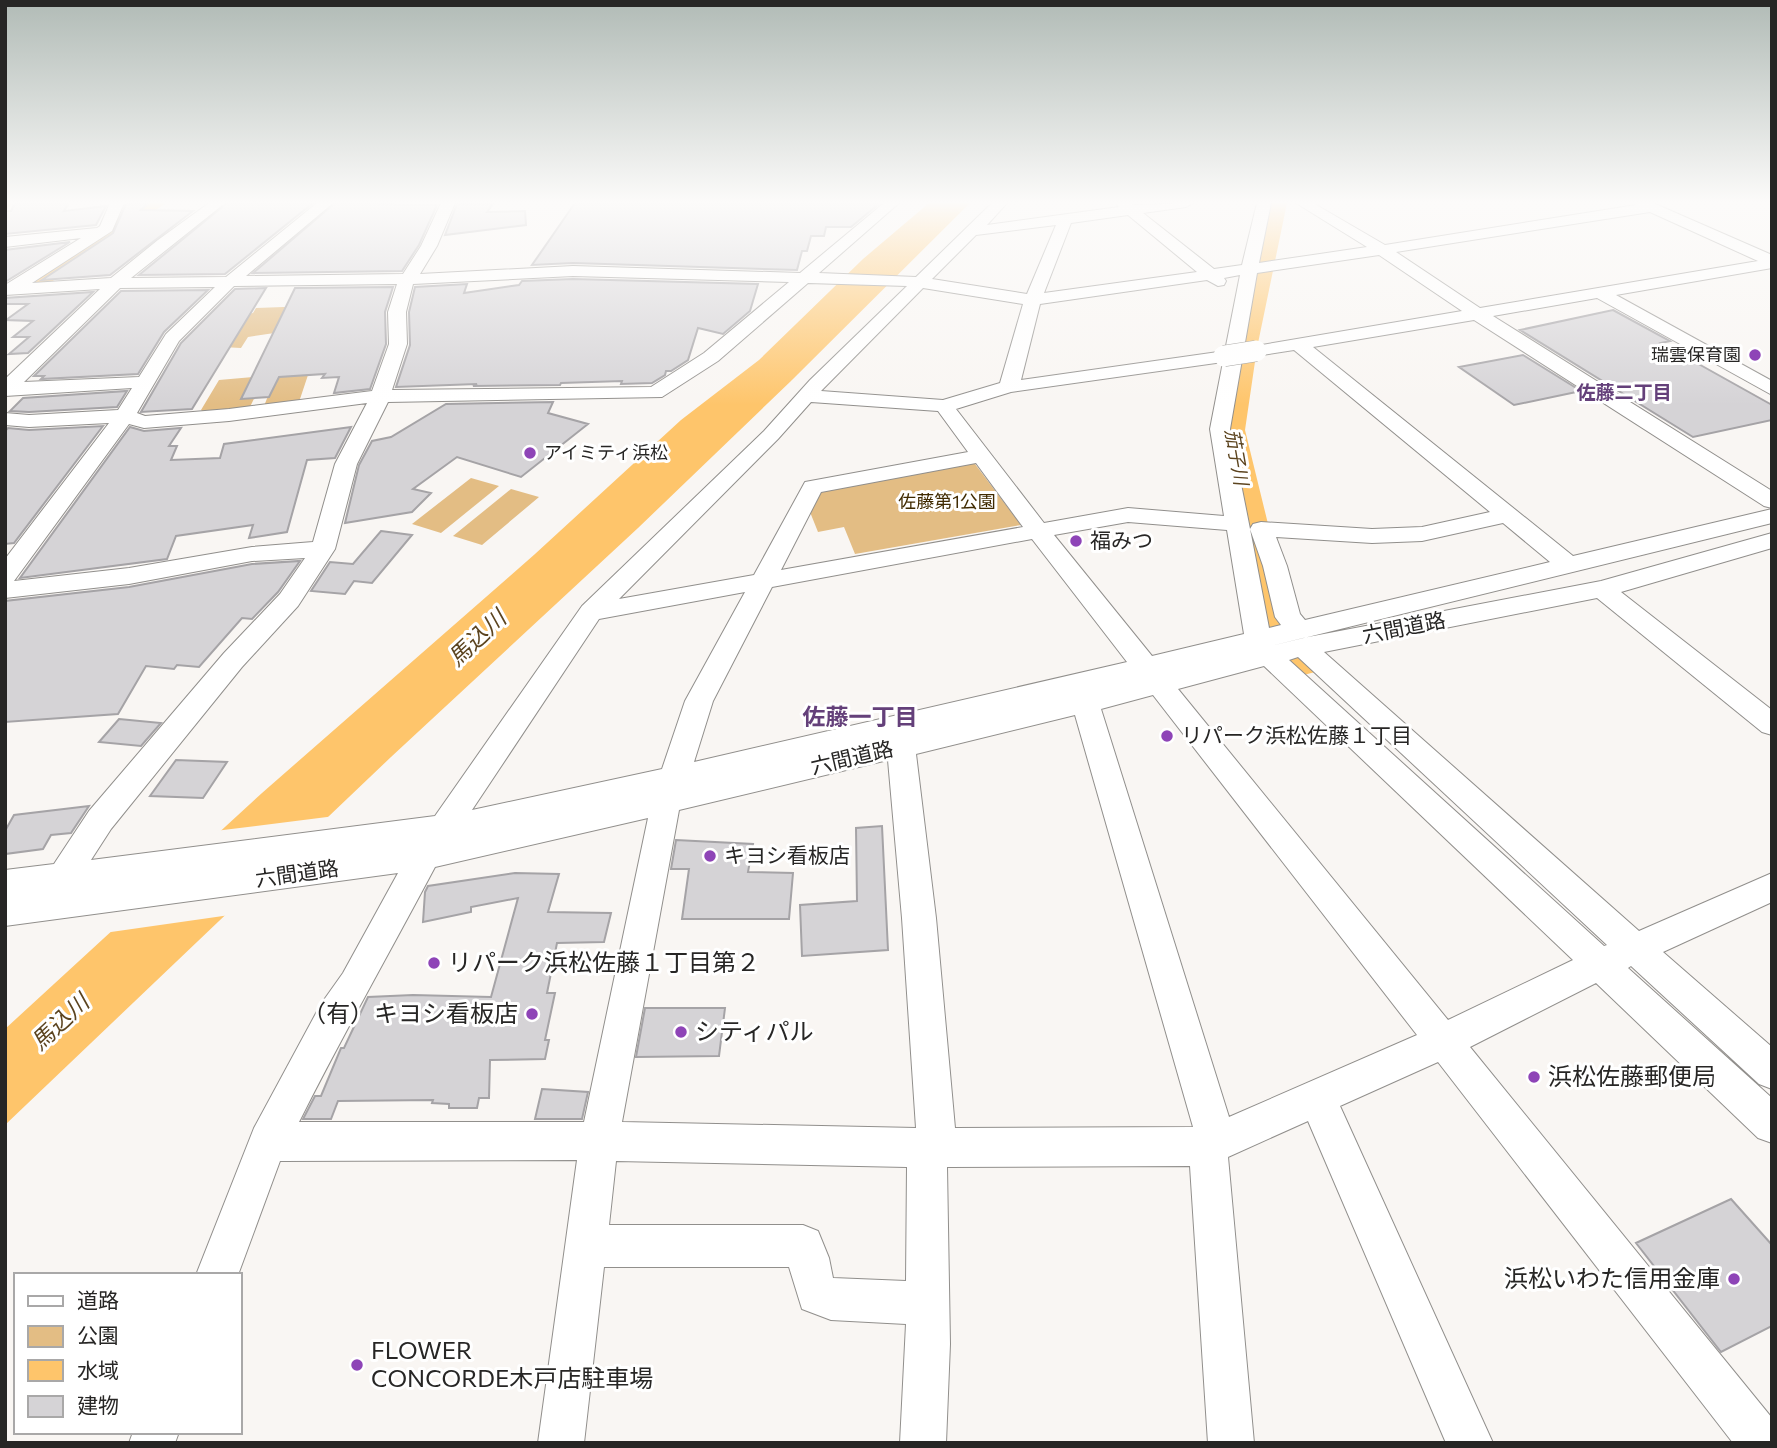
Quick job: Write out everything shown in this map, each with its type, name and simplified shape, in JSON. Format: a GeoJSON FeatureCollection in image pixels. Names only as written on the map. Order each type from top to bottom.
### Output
{"type":"FeatureCollection","features":[{"type":"Feature","properties":{"kind":"street"},"geometry":{"type":"LineString","coordinates":[[8,291],[40,271]]}},
{"type":"Feature","properties":{"kind":"street"},"geometry":{"type":"LineString","coordinates":[[6,389],[132,271]]}},
{"type":"Feature","properties":{"kind":"street"},"geometry":{"type":"LineString","coordinates":[[5,576],[125,416],[172,338],[243,271]]}},
{"type":"Feature","properties":{"kind":"street"},"geometry":{"type":"LineString","coordinates":[[45,907],[100,820],[233,660],[289,600],[323,549],[346,464],[380,396],[398,344],[397,312],[403,287],[414,271]]}},
{"type":"Feature","properties":{"kind":"street"},"geometry":{"type":"LineString","coordinates":[[8,291],[118,283],[410,279],[573,271],[914,281],[1033,300],[1246,271]]}},
{"type":"Feature","properties":{"kind":"street"},"geometry":{"type":"LineString","coordinates":[[5,419],[29,421],[125,416],[144,422],[380,396],[654,393],[711,357],[817,271]]}},
{"type":"Feature","properties":{"kind":"street"},"geometry":{"type":"LineString","coordinates":[[218,1273],[268,1142],[334,1016],[355,984],[412,850],[445,827],[591,612],[772,435],[926,271]]}},
{"type":"Feature","properties":{"kind":"street"},"geometry":{"type":"LineString","coordinates":[[1009,387],[1033,300],[1045,271]]}},
{"type":"Feature","properties":{"kind":"street"},"geometry":{"type":"LineString","coordinates":[[1205,271],[1243,299]]}},
{"type":"Feature","properties":{"kind":"street"},"geometry":{"type":"LineString","coordinates":[[1251,271],[1243,299],[1220,429],[1236,524],[1263,647],[1414,793],[1618,956],[1772,1070]]}},
{"type":"Feature","properties":{"kind":"street"},"geometry":{"type":"LineString","coordinates":[[1413,271],[1772,501]]}},
{"type":"Feature","properties":{"kind":"street"},"geometry":{"type":"LineString","coordinates":[[806,396],[944,405],[1009,387],[1298,345],[1722,271]]}},
{"type":"Feature","properties":{"kind":"street"},"geometry":{"type":"LineString","coordinates":[[1598,292],[1762,378],[1772,389]]}},
{"type":"Feature","properties":{"kind":"street"},"geometry":{"type":"LineString","coordinates":[[1298,345],[1570,566]]}},
{"type":"Feature","properties":{"kind":"street"},"geometry":{"type":"LineString","coordinates":[[6,389],[145,382]]}},
{"type":"Feature","properties":{"kind":"street"},"geometry":{"type":"LineString","coordinates":[[944,405],[1038,531],[1762,1443]]}},
{"type":"Feature","properties":{"kind":"street"},"geometry":{"type":"LineString","coordinates":[[561,1443],[599,1141],[669,791],[699,701],[813,487],[982,456]]}},
{"type":"Feature","properties":{"kind":"street"},"geometry":{"type":"LineString","coordinates":[[591,612],[1128,514],[1236,524]]}},
{"type":"Feature","properties":{"kind":"street"},"geometry":{"type":"LineString","coordinates":[[1507,514],[1422,534],[1372,536],[1261,529],[1275,566],[1288,617],[1300,636],[1618,956],[1772,1124]]}},
{"type":"Feature","properties":{"kind":"street","name":"六間道路"},"geometry":{"type":"LineString","coordinates":[[5,912],[98,901],[412,850],[1153,675],[1772,516]]}},
{"type":"Feature","properties":{"kind":"street","name":"六間道路"},"geometry":{"type":"LineString","coordinates":[[1300,636],[1602,589],[1772,540]]}},
{"type":"Feature","properties":{"kind":"street"},"geometry":{"type":"LineString","coordinates":[[5,590],[129,576],[252,554],[323,549]]}},
{"type":"Feature","properties":{"kind":"street"},"geometry":{"type":"LineString","coordinates":[[1602,589],[1772,725]]}},
{"type":"Feature","properties":{"kind":"street","name":"六間道路"},"geometry":{"type":"LineString","coordinates":[[445,827],[669,791],[901,747],[1085,704],[1153,675]]}},
{"type":"Feature","properties":{"kind":"street"},"geometry":{"type":"LineString","coordinates":[[1085,704],[1213,1144],[1231,1443]]}},
{"type":"Feature","properties":{"kind":"street"},"geometry":{"type":"LineString","coordinates":[[901,747],[919,918],[932,1148],[923,1443]]}},
{"type":"Feature","properties":{"kind":"street","name":"六間道路"},"geometry":{"type":"LineString","coordinates":[[5,884],[134,868],[412,850]]}},
{"type":"Feature","properties":{"kind":"street"},"geometry":{"type":"LineString","coordinates":[[268,1142],[599,1141],[932,1148],[1213,1144],[1444,1041],[1618,956],[1772,887]]}},
{"type":"Feature","properties":{"kind":"street"},"geometry":{"type":"LineString","coordinates":[[1317,1097],[1470,1443]]}},
{"type":"Feature","properties":{"kind":"street"},"geometry":{"type":"LineString","coordinates":[[585,1246],[803,1246],[809,1256],[812,1283],[817,1294],[831,1299],[928,1303]]}},
{"type":"Feature","properties":{"kind":"green space"},"geometry":{"type":"Polygon","coordinates":[[[339,305],[288,331],[248,337],[241,348],[222,347],[242,315],[253,313],[256,308],[339,305]]]}},
{"type":"Feature","properties":{"kind":"green space"},"geometry":{"type":"Polygon","coordinates":[[[309,372],[299,402],[264,406],[276,376],[309,372]]]}},
{"type":"Feature","properties":{"kind":"green space"},"geometry":{"type":"Polygon","coordinates":[[[265,376],[249,409],[205,413],[201,410],[219,380],[265,376]]]}},
{"type":"Feature","properties":{"kind":"green space","name":"佐藤第1公園"},"geometry":{"type":"Polygon","coordinates":[[[972,460],[1021,525],[855,554],[844,527],[818,532],[808,507],[818,488],[972,460]]]}},
{"type":"Feature","properties":{"kind":"green space"},"geometry":{"type":"Polygon","coordinates":[[[471,478],[499,486],[441,533],[412,524],[471,478]]]}},
{"type":"Feature","properties":{"kind":"green space"},"geometry":{"type":"Polygon","coordinates":[[[511,489],[539,497],[482,545],[453,536],[511,489]]]}},
{"type":"Feature","properties":{"kind":"water","name":"馬込川"},"geometry":{"type":"Polygon","coordinates":[[[851,271],[902,271],[638,528],[391,757],[5,1125],[5,1029],[262,793],[535,554],[681,420],[759,360],[851,271]]]}},
{"type":"Feature","properties":{"kind":"pier"},"geometry":{"type":"Polygon","coordinates":[[[335,816],[230,915],[104,933],[215,831],[335,816]]]}},
{"type":"Feature","properties":{"kind":"building"},"geometry":{"type":"Polygon","coordinates":[[[5,271],[24,271],[5,282],[5,271]]]}},
{"type":"Feature","properties":{"kind":"building"},"geometry":{"type":"Polygon","coordinates":[[[56,271],[116,271],[110,275],[42,280],[56,271]]]}},
{"type":"Feature","properties":{"kind":"building"},"geometry":{"type":"Polygon","coordinates":[[[144,271],[229,271],[225,274],[139,275],[144,271]]]}},
{"type":"Feature","properties":{"kind":"building"},"geometry":{"type":"Polygon","coordinates":[[[256,271],[402,271],[402,271],[253,273],[256,271]]]}},
{"type":"Feature","properties":{"kind":"building"},"geometry":{"type":"Polygon","coordinates":[[[573,279],[758,284],[750,311],[723,334],[698,328],[688,360],[671,371],[666,371],[665,375],[652,383],[621,384],[622,381],[560,385],[396,387],[410,345],[409,312],[415,287],[467,284],[464,293],[519,285],[522,281],[573,279]]]}},
{"type":"Feature","properties":{"kind":"building"},"geometry":{"type":"Polygon","coordinates":[[[393,287],[385,312],[386,344],[370,389],[334,393],[339,377],[322,378],[325,374],[279,377],[269,397],[241,399],[295,288],[393,287]]]}},
{"type":"Feature","properties":{"kind":"building"},"geometry":{"type":"Polygon","coordinates":[[[266,288],[192,409],[141,412],[181,343],[235,289],[266,288]]]}},
{"type":"Feature","properties":{"kind":"building"},"geometry":{"type":"Polygon","coordinates":[[[208,290],[164,332],[138,374],[41,379],[44,376],[34,376],[121,291],[208,290]]]}},
{"type":"Feature","properties":{"kind":"building"},"geometry":{"type":"Polygon","coordinates":[[[93,292],[28,353],[9,354],[29,337],[13,337],[33,321],[6,320],[28,304],[5,304],[5,298],[93,292]]]}},
{"type":"Feature","properties":{"kind":"building"},"geometry":{"type":"Polygon","coordinates":[[[1613,310],[1670,341],[1661,343],[1772,405],[1772,420],[1693,437],[1520,330],[1613,310]]]}},
{"type":"Feature","properties":{"kind":"building"},"geometry":{"type":"Polygon","coordinates":[[[1523,355],[1581,391],[1514,405],[1459,367],[1523,355]]]}},
{"type":"Feature","properties":{"kind":"building"},"geometry":{"type":"Polygon","coordinates":[[[127,391],[117,407],[10,411],[23,398],[127,391]]]}},
{"type":"Feature","properties":{"kind":"building"},"geometry":{"type":"Polygon","coordinates":[[[553,402],[548,413],[588,424],[521,477],[457,457],[413,489],[431,493],[412,512],[345,523],[359,465],[372,441],[391,437],[446,404],[553,402]]]}},
{"type":"Feature","properties":{"kind":"building"},"geometry":{"type":"Polygon","coordinates":[[[103,426],[14,543],[5,544],[5,431],[8,428],[29,430],[103,426]]]}},
{"type":"Feature","properties":{"kind":"building"},"geometry":{"type":"Polygon","coordinates":[[[130,427],[144,431],[181,428],[169,446],[177,446],[171,460],[220,458],[224,444],[351,427],[335,458],[307,460],[287,532],[249,538],[253,525],[176,536],[167,559],[20,578],[130,427]]]}},
{"type":"Feature","properties":{"kind":"building"},"geometry":{"type":"Polygon","coordinates":[[[381,531],[412,535],[372,583],[354,581],[345,594],[311,591],[330,562],[353,564],[381,531]]]}},
{"type":"Feature","properties":{"kind":"building"},"geometry":{"type":"Polygon","coordinates":[[[300,561],[278,592],[252,619],[242,618],[199,667],[177,665],[174,669],[146,666],[118,714],[5,722],[5,601],[129,587],[252,564],[300,561]]]}},
{"type":"Feature","properties":{"kind":"building"},"geometry":{"type":"Polygon","coordinates":[[[119,719],[161,723],[141,746],[99,742],[119,719]]]}},
{"type":"Feature","properties":{"kind":"building"},"geometry":{"type":"Polygon","coordinates":[[[176,760],[227,762],[203,798],[150,796],[176,760]]]}},
{"type":"Feature","properties":{"kind":"building"},"geometry":{"type":"Polygon","coordinates":[[[89,806],[71,833],[51,835],[43,849],[5,854],[5,831],[14,815],[89,806]]]}},
{"type":"Feature","properties":{"kind":"building"},"geometry":{"type":"Polygon","coordinates":[[[882,826],[888,950],[802,956],[800,905],[857,901],[856,828],[882,826]]]}},
{"type":"Feature","properties":{"kind":"building"},"geometry":{"type":"Polygon","coordinates":[[[676,840],[753,844],[748,872],[793,873],[789,919],[682,919],[689,869],[671,869],[676,840]]]}},
{"type":"Feature","properties":{"kind":"building"},"geometry":{"type":"Polygon","coordinates":[[[515,873],[559,874],[548,912],[611,913],[604,942],[557,943],[547,993],[555,993],[545,1040],[549,1040],[545,1059],[490,1060],[489,1098],[479,1098],[477,1108],[449,1108],[449,1104],[432,1103],[433,1100],[338,1101],[331,1119],[303,1119],[315,1096],[321,1096],[341,1048],[344,1048],[368,997],[491,997],[518,898],[471,907],[471,912],[423,922],[425,892],[428,886],[515,873]]]}},
{"type":"Feature","properties":{"kind":"building","name":"シティパル"},"geometry":{"type":"Polygon","coordinates":[[[645,1008],[725,1008],[719,1056],[636,1057],[645,1008]]]}},
{"type":"Feature","properties":{"kind":"building"},"geometry":{"type":"Polygon","coordinates":[[[542,1089],[588,1092],[582,1119],[535,1119],[542,1089]]]}},
{"type":"Feature","properties":{"kind":"building"},"geometry":{"type":"Polygon","coordinates":[[[1731,1199],[1772,1245],[1772,1326],[1721,1352],[1636,1243],[1731,1199]]]}},
{"type":"Feature","properties":{"kind":"waterway"},"geometry":{"type":"LineString","coordinates":[[35,282],[52,271]]}},
{"type":"Feature","properties":{"kind":"waterway","name":"茄子川"},"geometry":{"type":"LineString","coordinates":[[1261,271],[1243,348],[1229,430],[1274,630],[1300,662]]}},
{"type":"Feature","properties":{"kind":"place","name":"瑞雲保育園"},"geometry":{"type":"Point","coordinates":[1755,355]}},
{"type":"Feature","properties":{"kind":"place","name":"アイミティ浜松"},"geometry":{"type":"Point","coordinates":[530,453]}},
{"type":"Feature","properties":{"kind":"place","name":"福みつ"},"geometry":{"type":"Point","coordinates":[1076,541]}},
{"type":"Feature","properties":{"kind":"place","name":"リパーク浜松佐藤１丁目"},"geometry":{"type":"Point","coordinates":[1167,736]}},
{"type":"Feature","properties":{"kind":"place","name":"キヨシ看板店"},"geometry":{"type":"Point","coordinates":[710,856]}},
{"type":"Feature","properties":{"kind":"place","name":"リパーク浜松佐藤１丁目第２"},"geometry":{"type":"Point","coordinates":[434,963]}},
{"type":"Feature","properties":{"kind":"place","name":"（有）キヨシ看板店"},"geometry":{"type":"Point","coordinates":[532,1014]}},
{"type":"Feature","properties":{"kind":"place","name":"シティパル"},"geometry":{"type":"Point","coordinates":[681,1032]}},
{"type":"Feature","properties":{"kind":"place","name":"浜松佐藤郵便局"},"geometry":{"type":"Point","coordinates":[1534,1077]}},
{"type":"Feature","properties":{"kind":"place","name":"浜松いわた信用金庫"},"geometry":{"type":"Point","coordinates":[1734,1279]}},
{"type":"Feature","properties":{"kind":"place","name":"FLOWER CONCORDE木戸店駐車場"},"geometry":{"type":"Point","coordinates":[357,1365]}},
{"type":"Feature","properties":{"kind":"district","name":"佐藤二丁目"},"geometry":{"type":"Point","coordinates":[1624,392]}},
{"type":"Feature","properties":{"kind":"district","name":"佐藤一丁目"},"geometry":{"type":"Point","coordinates":[860,717]}}]}
